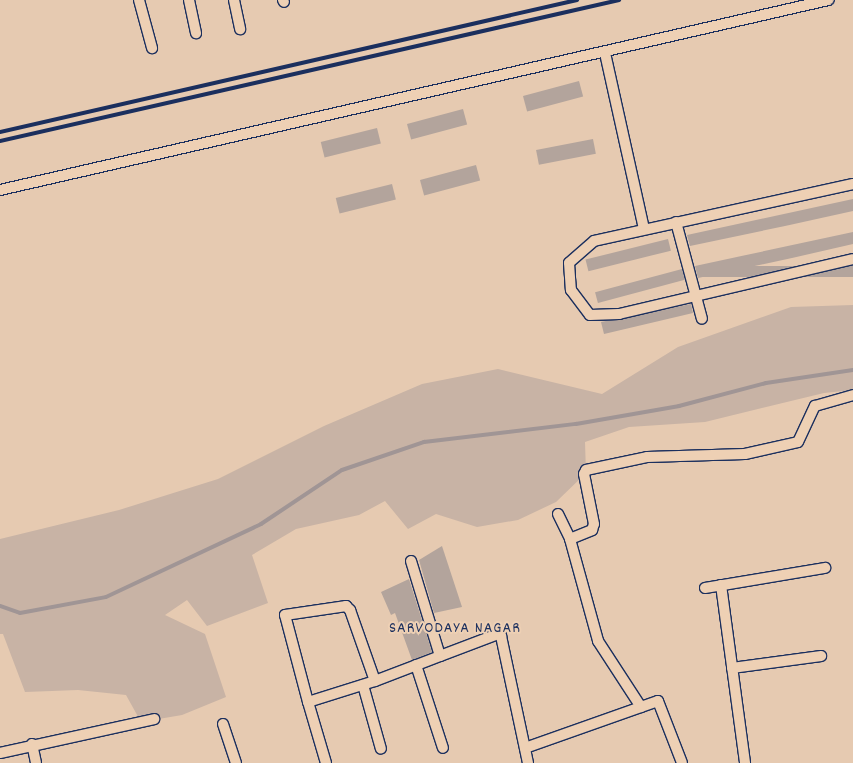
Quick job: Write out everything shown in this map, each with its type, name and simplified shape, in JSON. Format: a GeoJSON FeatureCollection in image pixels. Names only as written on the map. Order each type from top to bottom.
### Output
{"type":"FeatureCollection","features":[{"type":"Feature","properties":{"kind":"street"},"geometry":{"type":"LineString","coordinates":[[140,0],[152,48]]}},
{"type":"Feature","properties":{"kind":"street"},"geometry":{"type":"LineString","coordinates":[[189,0],[196,32]]}},
{"type":"Feature","properties":{"kind":"street"},"geometry":{"type":"LineString","coordinates":[[234,0],[240,29]]}},
{"type":"Feature","properties":{"kind":"street"},"geometry":{"type":"LineString","coordinates":[[0,190],[606,53],[828,0]]}},
{"type":"Feature","properties":{"kind":"street"},"geometry":{"type":"LineString","coordinates":[[606,53],[644,229]]}},
{"type":"Feature","properties":{"kind":"street"},"geometry":{"type":"LineString","coordinates":[[853,184],[594,241],[569,263],[570,290],[590,315],[619,314],[853,259]]}},
{"type":"Feature","properties":{"kind":"street"},"geometry":{"type":"LineString","coordinates":[[676,222],[702,319]]}},
{"type":"Feature","properties":{"kind":"street"},"geometry":{"type":"LineString","coordinates":[[570,540],[592,530],[594,524],[584,474],[586,470],[647,457],[745,454],[798,442],[815,406],[853,395]]}},
{"type":"Feature","properties":{"kind":"street"},"geometry":{"type":"LineString","coordinates":[[558,514],[570,540],[598,641],[641,707]]}},
{"type":"Feature","properties":{"kind":"street"},"geometry":{"type":"LineString","coordinates":[[411,561],[440,656]]}},
{"type":"Feature","properties":{"kind":"street"},"geometry":{"type":"LineString","coordinates":[[705,588],[825,568]]}},
{"type":"Feature","properties":{"kind":"street"},"geometry":{"type":"LineString","coordinates":[[721,585],[745,763]]}},
{"type":"Feature","properties":{"kind":"street"},"geometry":{"type":"LineString","coordinates":[[326,763],[285,614],[346,606],[350,610],[375,681]]}},
{"type":"Feature","properties":{"kind":"street"},"geometry":{"type":"LineString","coordinates":[[308,702],[375,681],[498,634],[501,636],[528,763]]}},
{"type":"Feature","properties":{"kind":"street"},"geometry":{"type":"LineString","coordinates":[[732,668],[820,656]]}},
{"type":"Feature","properties":{"kind":"street"},"geometry":{"type":"LineString","coordinates":[[416,665],[443,748]]}},
{"type":"Feature","properties":{"kind":"street"},"geometry":{"type":"LineString","coordinates":[[363,685],[381,749]]}},
{"type":"Feature","properties":{"kind":"street"},"geometry":{"type":"LineString","coordinates":[[525,748],[641,707],[659,703],[682,763]]}},
{"type":"Feature","properties":{"kind":"street"},"geometry":{"type":"LineString","coordinates":[[0,753],[32,744],[154,719]]}},
{"type":"Feature","properties":{"kind":"street"},"geometry":{"type":"LineString","coordinates":[[223,724],[236,763]]}},
{"type":"Feature","properties":{"kind":"street"},"geometry":{"type":"LineString","coordinates":[[32,744],[36,763]]}},
{"type":"Feature","properties":{"kind":"shaded area"},"geometry":{"type":"Polygon","coordinates":[[[853,305],[853,390],[824,393],[705,422],[629,427],[585,442],[586,473],[556,502],[518,520],[477,527],[436,514],[408,529],[385,501],[359,515],[296,529],[252,555],[268,603],[207,626],[187,600],[165,615],[205,634],[226,697],[182,715],[141,722],[126,695],[78,690],[25,692],[3,634],[0,634],[0,539],[119,510],[218,479],[324,426],[422,384],[498,369],[602,394],[678,347],[791,307],[853,305]]]}},
{"type":"Feature","properties":{"kind":"building"},"geometry":{"type":"Polygon","coordinates":[[[579,81],[583,96],[527,111],[523,96],[579,81]]]}},
{"type":"Feature","properties":{"kind":"building"},"geometry":{"type":"Polygon","coordinates":[[[463,109],[467,124],[411,139],[407,124],[463,109]]]}},
{"type":"Feature","properties":{"kind":"building"},"geometry":{"type":"Polygon","coordinates":[[[377,128],[381,144],[325,158],[321,142],[377,128]]]}},
{"type":"Feature","properties":{"kind":"building"},"geometry":{"type":"Polygon","coordinates":[[[593,139],[596,154],[539,165],[536,150],[593,139]]]}},
{"type":"Feature","properties":{"kind":"building"},"geometry":{"type":"Polygon","coordinates":[[[476,165],[480,180],[424,195],[420,180],[476,165]]]}},
{"type":"Feature","properties":{"kind":"building"},"geometry":{"type":"Polygon","coordinates":[[[392,184],[396,200],[340,214],[336,198],[392,184]]]}},
{"type":"Feature","properties":{"kind":"building"},"geometry":{"type":"Polygon","coordinates":[[[853,199],[853,211],[785,226],[690,246],[687,235],[853,199]]]}},
{"type":"Feature","properties":{"kind":"building"},"geometry":{"type":"Polygon","coordinates":[[[853,232],[853,244],[698,278],[695,266],[853,232]]]}},
{"type":"Feature","properties":{"kind":"building"},"geometry":{"type":"Polygon","coordinates":[[[668,239],[671,251],[588,271],[586,260],[668,239]]]}},
{"type":"Feature","properties":{"kind":"building"},"geometry":{"type":"Polygon","coordinates":[[[700,266],[853,266],[853,277],[700,277],[700,266]]]}},
{"type":"Feature","properties":{"kind":"building"},"geometry":{"type":"Polygon","coordinates":[[[682,269],[685,280],[598,303],[595,292],[682,269]]]}},
{"type":"Feature","properties":{"kind":"building"},"geometry":{"type":"Polygon","coordinates":[[[691,304],[693,313],[604,334],[601,322],[691,304]]]}},
{"type":"Feature","properties":{"kind":"building"},"geometry":{"type":"Polygon","coordinates":[[[442,546],[462,607],[434,613],[419,560],[442,546]]]}},
{"type":"Feature","properties":{"kind":"building"},"geometry":{"type":"Polygon","coordinates":[[[409,579],[432,652],[412,660],[395,613],[391,615],[381,592],[409,579]]]}},
{"type":"Feature","properties":{"kind":"waterway"},"geometry":{"type":"LineString","coordinates":[[0,606],[20,613],[106,597],[261,524],[342,470],[424,442],[576,424],[679,406],[766,383],[853,370]]}},
{"type":"Feature","properties":{"kind":"railway"},"geometry":{"type":"LineString","coordinates":[[0,132],[577,0]]}},
{"type":"Feature","properties":{"kind":"railway"},"geometry":{"type":"LineString","coordinates":[[0,141],[619,0]]}},
{"type":"Feature","properties":{"kind":"district","name":"SARVODAYA NAGAR"},"geometry":{"type":"Point","coordinates":[455,629]}}]}
